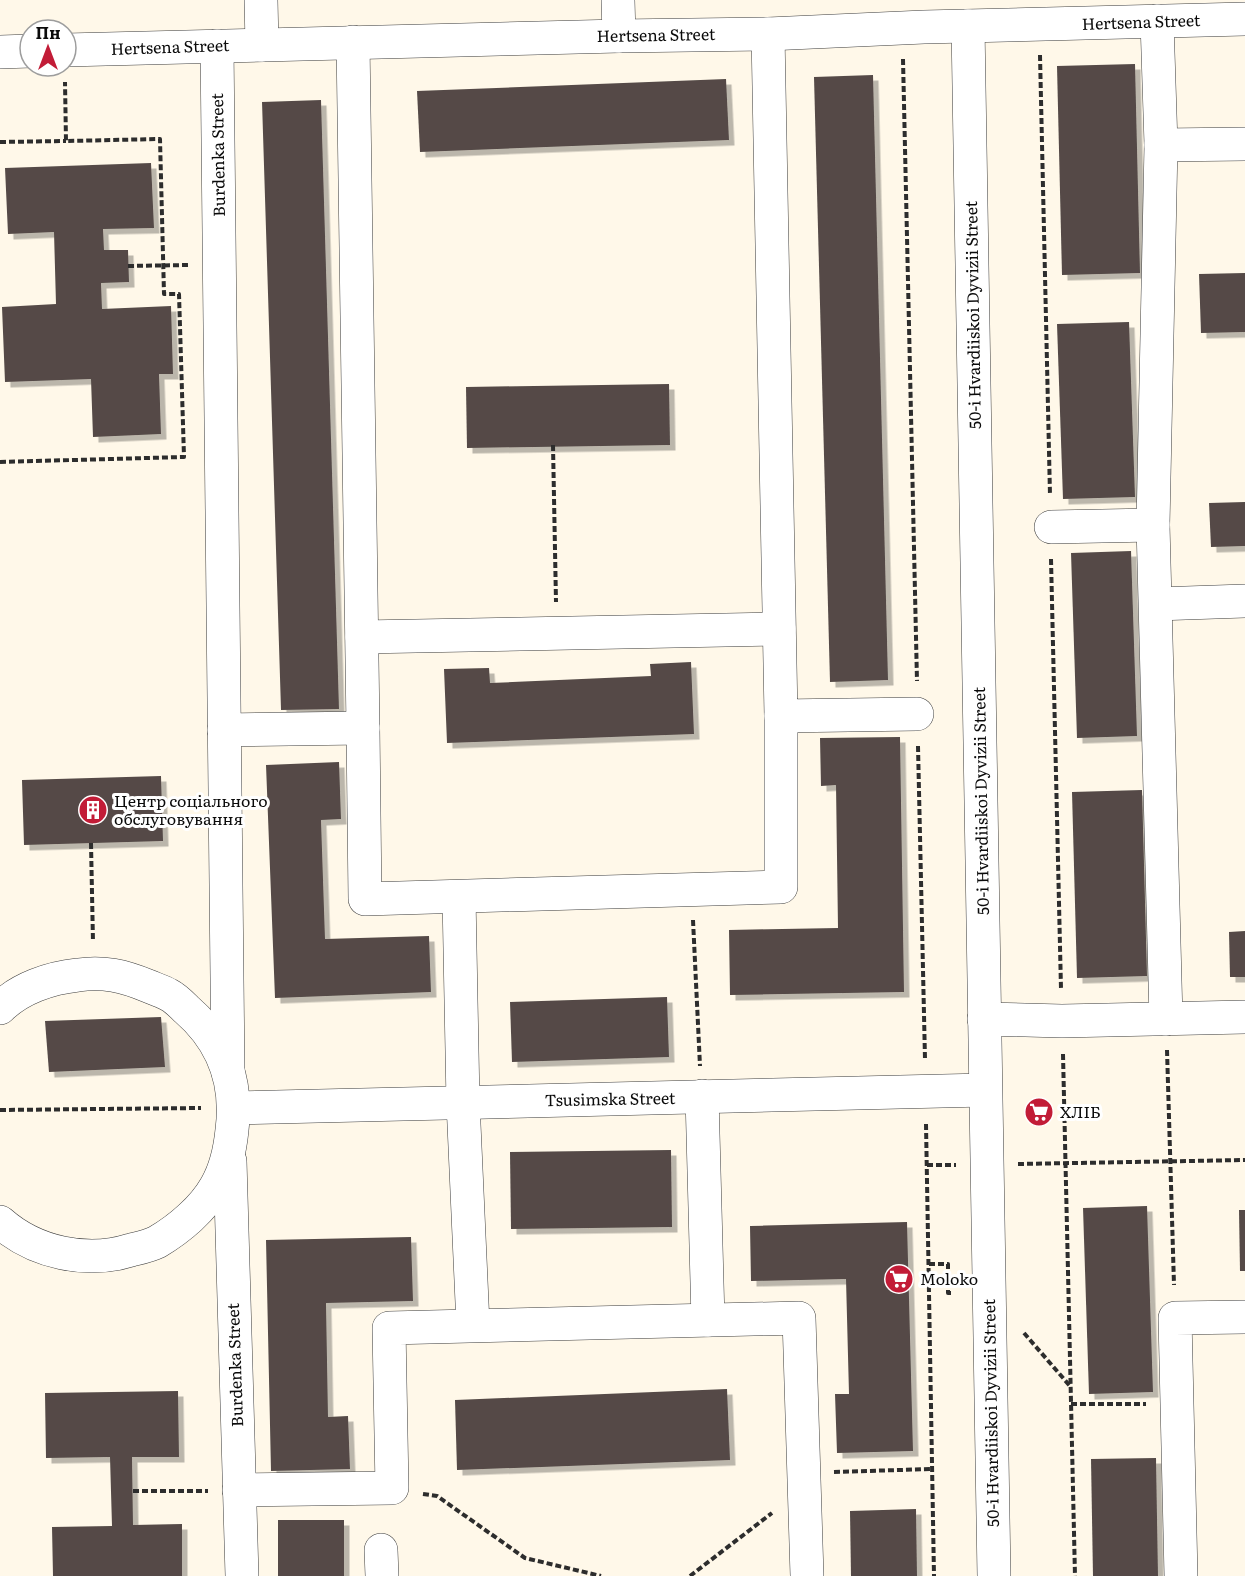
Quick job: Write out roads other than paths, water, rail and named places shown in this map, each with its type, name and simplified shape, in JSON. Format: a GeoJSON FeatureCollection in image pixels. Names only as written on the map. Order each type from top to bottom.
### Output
{"type":"FeatureCollection","features":[{"type":"Feature","properties":{"kind":"street"},"geometry":{"type":"LineString","coordinates":[[261,0],[262,45]]}},
{"type":"Feature","properties":{"kind":"street"},"geometry":{"type":"LineString","coordinates":[[618,0],[619,36]]}},
{"type":"Feature","properties":{"kind":"street","name":"Hertsena Street"},"geometry":{"type":"LineString","coordinates":[[78,50],[768,34],[1245,19]]}},
{"type":"Feature","properties":{"kind":"street"},"geometry":{"type":"LineString","coordinates":[[1157,21],[1161,145],[1153,525],[1166,1019]]}},
{"type":"Feature","properties":{"kind":"street","name":"50-i Hvardiiskoi Dyvizii Street"},"geometry":{"type":"LineString","coordinates":[[968,26],[994,1576]]}},
{"type":"Feature","properties":{"kind":"street"},"geometry":{"type":"LineString","coordinates":[[354,42],[365,899],[781,887],[781,716],[768,34]]}},
{"type":"Feature","properties":{"kind":"street","name":"Burdenka Street"},"geometry":{"type":"LineString","coordinates":[[217,46],[225,730]]}},
{"type":"Feature","properties":{"kind":"street"},"geometry":{"type":"LineString","coordinates":[[0,52],[18,51]]}},
{"type":"Feature","properties":{"kind":"street"},"geometry":{"type":"LineString","coordinates":[[1161,145],[1245,144]]}},
{"type":"Feature","properties":{"kind":"street"},"geometry":{"type":"LineString","coordinates":[[1051,527],[1153,525]]}},
{"type":"Feature","properties":{"kind":"street"},"geometry":{"type":"LineString","coordinates":[[1156,604],[1245,601]]}},
{"type":"Feature","properties":{"kind":"street"},"geometry":{"type":"LineString","coordinates":[[362,637],[779,628]]}},
{"type":"Feature","properties":{"kind":"street"},"geometry":{"type":"LineString","coordinates":[[781,716],[917,714]]}},
{"type":"Feature","properties":{"kind":"street"},"geometry":{"type":"LineString","coordinates":[[0,1222],[10,1231],[55,1252],[85,1257],[113,1256],[156,1242],[196,1213],[216,1186],[230,1154],[235,1107],[228,1071],[225,730],[363,728]]}},
{"type":"Feature","properties":{"kind":"street"},"geometry":{"type":"LineString","coordinates":[[459,897],[473,1326]]}},
{"type":"Feature","properties":{"kind":"street"},"geometry":{"type":"LineString","coordinates":[[0,1008],[24,990],[60,977],[94,973],[124,976],[170,995],[199,1020],[215,1042],[228,1071]]}},
{"type":"Feature","properties":{"kind":"street"},"geometry":{"type":"LineString","coordinates":[[984,1019],[1062,1021],[1245,1017]]}},
{"type":"Feature","properties":{"kind":"street","name":"Tsusimska Street"},"geometry":{"type":"LineString","coordinates":[[235,1107],[985,1090]]}},
{"type":"Feature","properties":{"kind":"street"},"geometry":{"type":"LineString","coordinates":[[702,1096],[708,1320]]}},
{"type":"Feature","properties":{"kind":"street","name":"Burdenka Street"},"geometry":{"type":"LineString","coordinates":[[230,1154],[242,1576]]}},
{"type":"Feature","properties":{"kind":"street"},"geometry":{"type":"LineString","coordinates":[[1181,1576],[1175,1318],[1245,1317]]}},
{"type":"Feature","properties":{"kind":"street"},"geometry":{"type":"LineString","coordinates":[[239,1490],[392,1488],[389,1328],[799,1318],[807,1576]]}},
{"type":"Feature","properties":{"kind":"place","name":"Центр соціального обслуговування"},"geometry":{"type":"Point","coordinates":[93,810]}},
{"type":"Feature","properties":{"kind":"place","name":"ХЛІБ"},"geometry":{"type":"Point","coordinates":[1039,1112]}},
{"type":"Feature","properties":{"kind":"place","name":"Moloko"},"geometry":{"type":"Point","coordinates":[899,1279]}}]}
